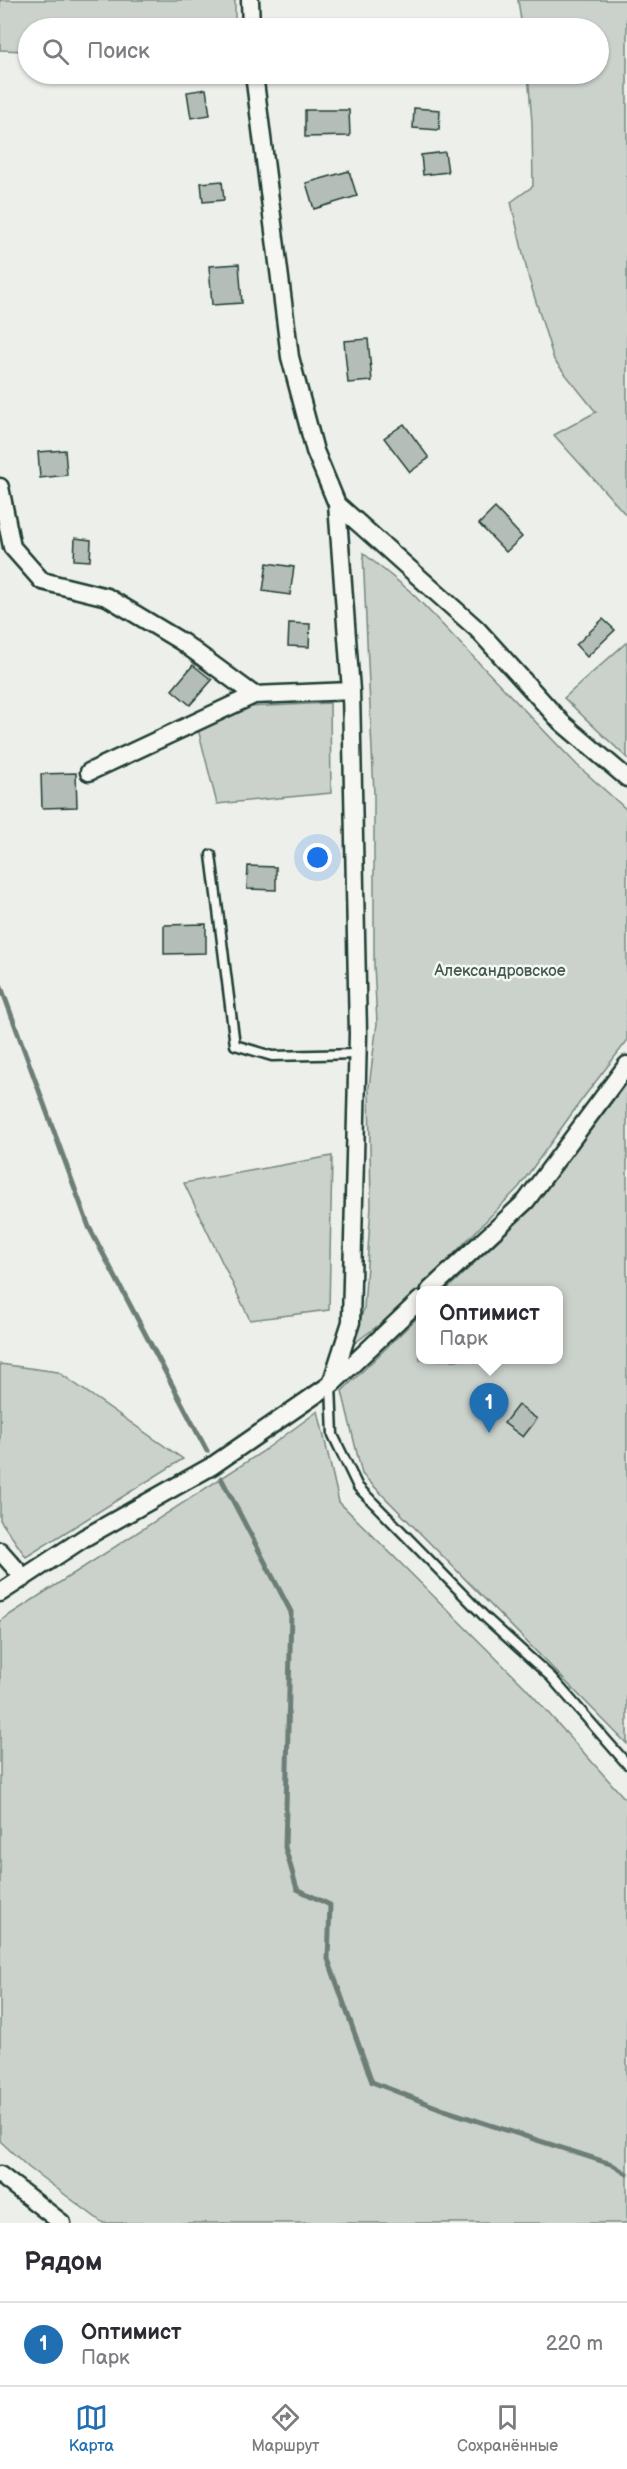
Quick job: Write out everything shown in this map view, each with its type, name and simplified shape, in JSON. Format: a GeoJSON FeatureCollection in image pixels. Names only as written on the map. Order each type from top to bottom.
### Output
{"type":"FeatureCollection","features":[{"type":"Feature","properties":{"kind":"street"},"geometry":{"type":"LineString","coordinates":[[250,0],[251,18]]}},
{"type":"Feature","properties":{"kind":"street"},"geometry":{"type":"LineString","coordinates":[[255,84],[290,357],[315,451],[337,504],[351,691],[358,1054],[351,1322],[331,1384]]}},
{"type":"Feature","properties":{"kind":"street"},"geometry":{"type":"LineString","coordinates":[[0,487],[12,547],[42,581],[107,597],[182,642],[254,695]]}},
{"type":"Feature","properties":{"kind":"street"},"geometry":{"type":"LineString","coordinates":[[337,504],[477,629],[561,722],[627,778]]}},
{"type":"Feature","properties":{"kind":"street"},"geometry":{"type":"LineString","coordinates":[[89,772],[254,695],[351,691]]}},
{"type":"Feature","properties":{"kind":"street"},"geometry":{"type":"LineString","coordinates":[[434,1286],[526,1201],[627,1065]]}},
{"type":"Feature","properties":{"kind":"street"},"geometry":{"type":"LineString","coordinates":[[0,1593],[84,1538],[212,1466],[331,1384],[416,1304]]}},
{"type":"Feature","properties":{"kind":"street"},"geometry":{"type":"LineString","coordinates":[[0,1551],[24,1578]]}},
{"type":"Feature","properties":{"kind":"street"},"geometry":{"type":"LineString","coordinates":[[0,2175],[62,2223]]}},
{"type":"Feature","properties":{"kind":"lane"},"geometry":{"type":"LineString","coordinates":[[211,855],[234,1045],[272,1056],[358,1054]]}},
{"type":"Feature","properties":{"kind":"lane"},"geometry":{"type":"LineString","coordinates":[[331,1384],[333,1435],[358,1487],[486,1618],[551,1677],[627,1764]]}},
{"type":"Feature","properties":{"kind":"green space"},"geometry":{"type":"Polygon","coordinates":[[[0,0],[235,0],[235,18],[18,18],[18,51],[0,50],[0,0]]]}},
{"type":"Feature","properties":{"kind":"green space"},"geometry":{"type":"Polygon","coordinates":[[[518,0],[627,0],[627,516],[554,435],[596,412],[554,360],[529,279],[511,202],[533,186],[529,84],[609,84],[609,18],[521,18],[518,0]]]}},
{"type":"Feature","properties":{"kind":"green space","name":"Александровское"},"geometry":{"type":"Polygon","coordinates":[[[363,553],[410,591],[577,765],[627,810],[627,1041],[519,1187],[422,1286],[416,1286],[416,1293],[400,1309],[352,1345],[364,1308],[371,1206],[369,1087],[377,1023],[374,965],[374,794],[363,553]]]}},
{"type":"Feature","properties":{"kind":"green space"},"geometry":{"type":"Polygon","coordinates":[[[627,642],[627,758],[564,698],[627,642]]]}},
{"type":"Feature","properties":{"kind":"green space"},"geometry":{"type":"Polygon","coordinates":[[[330,703],[331,793],[217,804],[198,729],[247,707],[330,703]]]}},
{"type":"Feature","properties":{"kind":"green space"},"geometry":{"type":"Polygon","coordinates":[[[627,1082],[627,1744],[362,1474],[342,1391],[416,1319],[416,1364],[563,1364],[563,1286],[450,1286],[530,1210],[627,1082]]]}},
{"type":"Feature","properties":{"kind":"green space"},"geometry":{"type":"Polygon","coordinates":[[[332,1156],[329,1310],[250,1320],[184,1183],[332,1156]]]}},
{"type":"Feature","properties":{"kind":"green space"},"geometry":{"type":"Polygon","coordinates":[[[0,1364],[58,1372],[183,1459],[26,1557],[0,1520],[0,1364]]]}},
{"type":"Feature","properties":{"kind":"green space"},"geometry":{"type":"Polygon","coordinates":[[[318,1411],[339,1502],[525,1687],[627,1801],[627,2223],[103,2223],[28,2167],[0,2141],[0,1621],[262,1452],[318,1411]]]}},
{"type":"Feature","properties":{"kind":"building"},"geometry":{"type":"Polygon","coordinates":[[[206,89],[210,115],[191,118],[187,92],[206,89]]]}},
{"type":"Feature","properties":{"kind":"building"},"geometry":{"type":"Polygon","coordinates":[[[414,108],[440,110],[439,130],[413,128],[414,108]]]}},
{"type":"Feature","properties":{"kind":"building"},"geometry":{"type":"Polygon","coordinates":[[[305,110],[349,110],[350,136],[305,137],[305,110]]]}},
{"type":"Feature","properties":{"kind":"building"},"geometry":{"type":"Polygon","coordinates":[[[445,152],[448,172],[423,175],[421,155],[445,152]]]}},
{"type":"Feature","properties":{"kind":"building"},"geometry":{"type":"Polygon","coordinates":[[[349,171],[357,196],[314,209],[306,183],[349,171]]]}},
{"type":"Feature","properties":{"kind":"building"},"geometry":{"type":"Polygon","coordinates":[[[222,181],[224,200],[203,202],[201,183],[222,181]]]}},
{"type":"Feature","properties":{"kind":"building"},"geometry":{"type":"Polygon","coordinates":[[[239,264],[242,303],[212,305],[209,266],[239,264]]]}},
{"type":"Feature","properties":{"kind":"building"},"geometry":{"type":"Polygon","coordinates":[[[368,339],[372,381],[348,383],[344,341],[368,339]]]}},
{"type":"Feature","properties":{"kind":"building"},"geometry":{"type":"Polygon","coordinates":[[[404,424],[429,458],[410,472],[384,438],[404,424]]]}},
{"type":"Feature","properties":{"kind":"building"},"geometry":{"type":"Polygon","coordinates":[[[65,450],[67,475],[40,478],[38,452],[65,450]]]}},
{"type":"Feature","properties":{"kind":"building"},"geometry":{"type":"Polygon","coordinates":[[[495,508],[522,537],[506,552],[479,524],[495,508]]]}},
{"type":"Feature","properties":{"kind":"building"},"geometry":{"type":"Polygon","coordinates":[[[75,538],[91,540],[90,561],[74,560],[75,538]]]}},
{"type":"Feature","properties":{"kind":"building"},"geometry":{"type":"Polygon","coordinates":[[[267,563],[294,567],[290,595],[263,591],[267,563]]]}},
{"type":"Feature","properties":{"kind":"building"},"geometry":{"type":"Polygon","coordinates":[[[603,619],[615,630],[587,657],[576,645],[603,619]]]}},
{"type":"Feature","properties":{"kind":"building"},"geometry":{"type":"Polygon","coordinates":[[[289,623],[310,624],[309,647],[288,646],[289,623]]]}},
{"type":"Feature","properties":{"kind":"building"},"geometry":{"type":"Polygon","coordinates":[[[193,665],[212,680],[190,705],[172,690],[193,665]]]}},
{"type":"Feature","properties":{"kind":"building"},"geometry":{"type":"Polygon","coordinates":[[[76,773],[77,807],[42,808],[41,774],[76,773]]]}},
{"type":"Feature","properties":{"kind":"building"},"geometry":{"type":"Polygon","coordinates":[[[248,866],[276,867],[276,890],[247,889],[248,866]]]}},
{"type":"Feature","properties":{"kind":"building"},"geometry":{"type":"Polygon","coordinates":[[[206,924],[206,953],[164,954],[164,925],[206,924]]]}},
{"type":"Feature","properties":{"kind":"building"},"geometry":{"type":"Polygon","coordinates":[[[518,1405],[537,1419],[523,1437],[504,1423],[518,1405]]]}},
{"type":"Feature","properties":{"kind":"waterway"},"geometry":{"type":"LineString","coordinates":[[0,984],[89,1227],[207,1451]]}},
{"type":"Feature","properties":{"kind":"waterway"},"geometry":{"type":"LineString","coordinates":[[221,1478],[291,1612],[285,1847],[297,1889],[330,1905],[328,1959],[372,2082],[444,2110],[611,2164],[627,2174]]}},
{"type":"Feature","properties":{"kind":"place","name":"Оптимист"},"geometry":{"type":"Point","coordinates":[489,1433]}}]}
